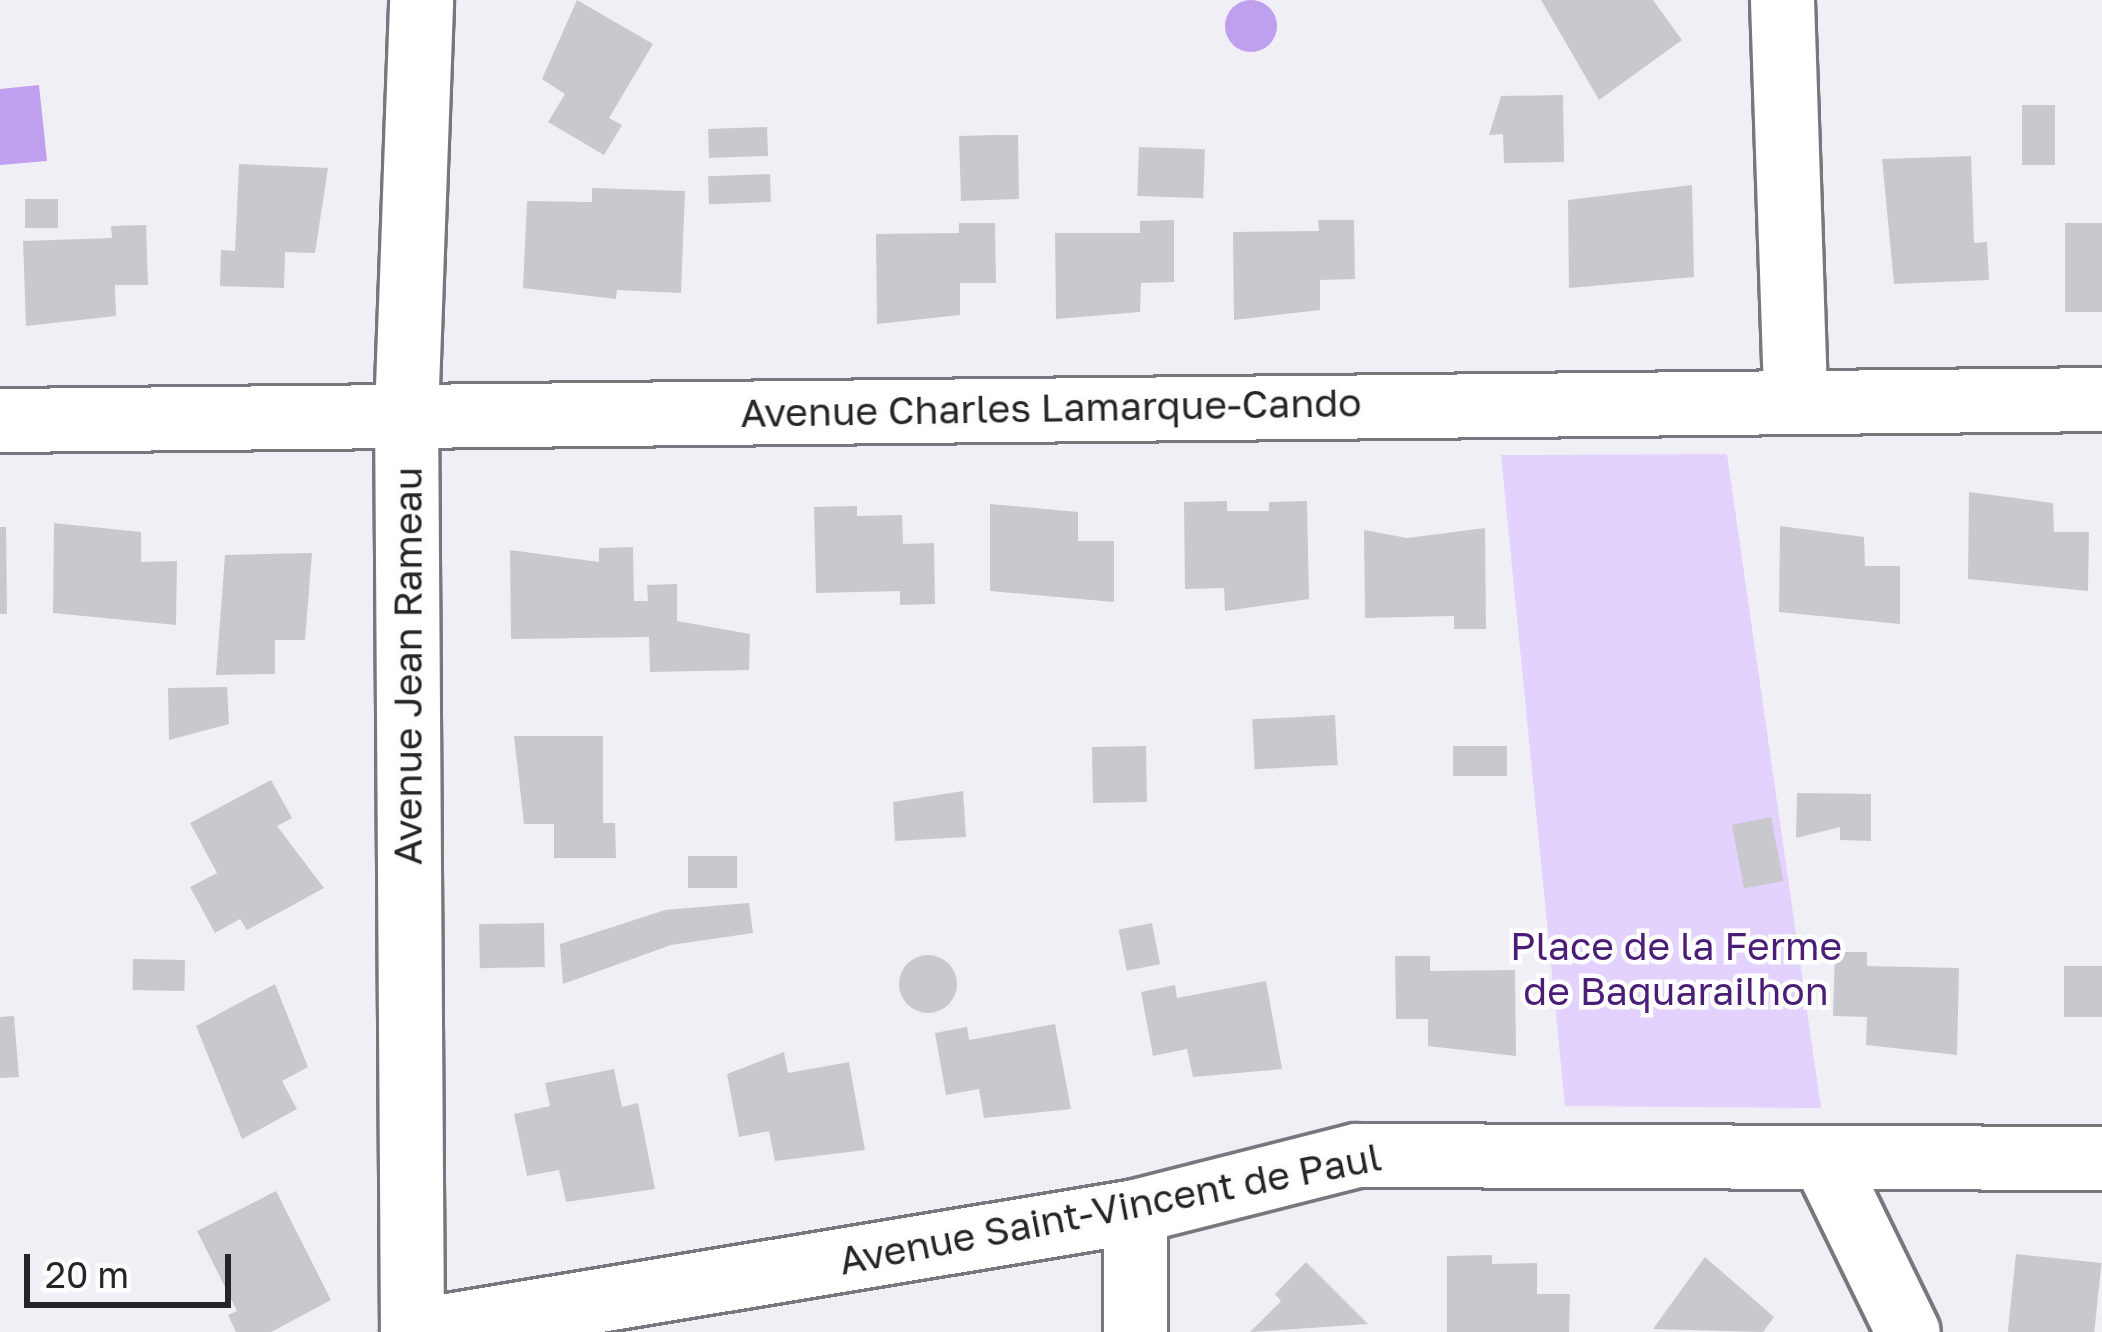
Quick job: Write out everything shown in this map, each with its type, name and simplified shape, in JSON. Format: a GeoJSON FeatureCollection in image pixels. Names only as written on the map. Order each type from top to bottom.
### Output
{"type":"FeatureCollection","features":[{"type":"Feature","properties":{"kind":"street","name":"Avenue Jean Rameau"},"geometry":{"type":"LineString","coordinates":[[412,1332],[406,415],[421,0]]}},
{"type":"Feature","properties":{"kind":"street"},"geometry":{"type":"LineString","coordinates":[[1782,0],[1795,400]]}},
{"type":"Feature","properties":{"kind":"street","name":"Avenue Charles Lamarque-Cando"},"geometry":{"type":"LineString","coordinates":[[0,420],[2102,399]]}},
{"type":"Feature","properties":{"kind":"street","name":"Avenue Saint-Vincent de Paul"},"geometry":{"type":"LineString","coordinates":[[412,1332],[1135,1211],[1356,1155],[2102,1158]]}},
{"type":"Feature","properties":{"kind":"street"},"geometry":{"type":"LineString","coordinates":[[1824,1160],[1908,1332]]}},
{"type":"Feature","properties":{"kind":"street"},"geometry":{"type":"LineString","coordinates":[[1135,1211],[1135,1332]]}},
{"type":"Feature","properties":{"kind":"green space","name":"Place de la Ferme de Baquarailhon"},"geometry":{"type":"Polygon","coordinates":[[[1727,454],[1821,1108],[1565,1106],[1501,455],[1727,454]]]}},
{"type":"Feature","properties":{"kind":"shaded area"},"geometry":{"type":"Polygon","coordinates":[[[1251,0],[1270,7],[1277,26],[1270,45],[1251,52],[1232,45],[1225,26],[1232,7],[1251,0]]]}},
{"type":"Feature","properties":{"kind":"shaded area"},"geometry":{"type":"Polygon","coordinates":[[[39,85],[47,161],[0,165],[0,89],[39,85]]]}},
{"type":"Feature","properties":{"kind":"building"},"geometry":{"type":"Polygon","coordinates":[[[577,0],[653,44],[609,118],[622,125],[604,155],[548,122],[565,94],[542,79],[577,0]]]}},
{"type":"Feature","properties":{"kind":"building"},"geometry":{"type":"Polygon","coordinates":[[[1541,0],[1653,0],[1682,40],[1599,100],[1541,0]]]}},
{"type":"Feature","properties":{"kind":"building"},"geometry":{"type":"Polygon","coordinates":[[[1563,95],[1564,162],[1504,163],[1503,134],[1489,135],[1501,96],[1563,95]]]}},
{"type":"Feature","properties":{"kind":"building"},"geometry":{"type":"Polygon","coordinates":[[[2022,105],[2055,105],[2055,165],[2022,165],[2022,105]]]}},
{"type":"Feature","properties":{"kind":"building"},"geometry":{"type":"Polygon","coordinates":[[[767,127],[768,156],[709,158],[708,129],[767,127]]]}},
{"type":"Feature","properties":{"kind":"building"},"geometry":{"type":"Polygon","coordinates":[[[1018,135],[1019,199],[961,201],[959,136],[1018,135]]]}},
{"type":"Feature","properties":{"kind":"building"},"geometry":{"type":"Polygon","coordinates":[[[1139,147],[1205,149],[1203,198],[1137,196],[1139,147]]]}},
{"type":"Feature","properties":{"kind":"building"},"geometry":{"type":"Polygon","coordinates":[[[1971,156],[1974,243],[1987,242],[1989,280],[1894,284],[1882,159],[1971,156]]]}},
{"type":"Feature","properties":{"kind":"building"},"geometry":{"type":"Polygon","coordinates":[[[239,164],[328,168],[315,253],[285,252],[284,288],[220,286],[221,250],[235,251],[239,164]]]}},
{"type":"Feature","properties":{"kind":"building"},"geometry":{"type":"Polygon","coordinates":[[[770,174],[771,202],[709,204],[708,176],[770,174]]]}},
{"type":"Feature","properties":{"kind":"building"},"geometry":{"type":"Polygon","coordinates":[[[1692,185],[1694,277],[1569,288],[1568,200],[1692,185]]]}},
{"type":"Feature","properties":{"kind":"building"},"geometry":{"type":"Polygon","coordinates":[[[592,188],[685,191],[681,293],[617,290],[616,299],[523,288],[527,201],[592,202],[592,188]]]}},
{"type":"Feature","properties":{"kind":"building"},"geometry":{"type":"Polygon","coordinates":[[[25,199],[58,199],[58,228],[25,228],[25,199]]]}},
{"type":"Feature","properties":{"kind":"building"},"geometry":{"type":"Polygon","coordinates":[[[1174,220],[1174,282],[1141,283],[1140,312],[1056,319],[1055,233],[1140,233],[1140,221],[1174,220]]]}},
{"type":"Feature","properties":{"kind":"building"},"geometry":{"type":"Polygon","coordinates":[[[1318,220],[1354,220],[1355,279],[1320,280],[1320,310],[1234,320],[1233,232],[1319,231],[1318,220]]]}},
{"type":"Feature","properties":{"kind":"building"},"geometry":{"type":"Polygon","coordinates":[[[959,223],[995,223],[996,283],[960,283],[960,315],[877,324],[876,234],[959,233],[959,223]]]}},
{"type":"Feature","properties":{"kind":"building"},"geometry":{"type":"Polygon","coordinates":[[[2065,223],[2102,223],[2102,312],[2065,312],[2065,223]]]}},
{"type":"Feature","properties":{"kind":"building"},"geometry":{"type":"Polygon","coordinates":[[[146,225],[148,285],[115,285],[116,316],[26,326],[23,241],[112,238],[111,226],[146,225]]]}},
{"type":"Feature","properties":{"kind":"building"},"geometry":{"type":"Polygon","coordinates":[[[1969,492],[2053,503],[2054,532],[2089,532],[2088,591],[1968,579],[1969,492]]]}},
{"type":"Feature","properties":{"kind":"building"},"geometry":{"type":"Polygon","coordinates":[[[1227,501],[1227,511],[1269,511],[1269,502],[1307,501],[1309,599],[1225,611],[1224,588],[1185,589],[1184,502],[1227,501]]]}},
{"type":"Feature","properties":{"kind":"building"},"geometry":{"type":"Polygon","coordinates":[[[990,504],[1078,512],[1078,541],[1114,541],[1114,602],[990,591],[990,504]]]}},
{"type":"Feature","properties":{"kind":"building"},"geometry":{"type":"Polygon","coordinates":[[[857,506],[857,516],[902,515],[903,544],[934,543],[935,604],[900,605],[900,591],[816,593],[814,507],[857,506]]]}},
{"type":"Feature","properties":{"kind":"building"},"geometry":{"type":"Polygon","coordinates":[[[54,523],[141,532],[141,562],[177,561],[176,625],[53,613],[54,523]]]}},
{"type":"Feature","properties":{"kind":"building"},"geometry":{"type":"Polygon","coordinates":[[[1780,526],[1864,537],[1865,566],[1900,566],[1900,624],[1779,612],[1780,526]]]}},
{"type":"Feature","properties":{"kind":"building"},"geometry":{"type":"Polygon","coordinates":[[[0,527],[6,527],[7,614],[0,614],[0,527]]]}},
{"type":"Feature","properties":{"kind":"building"},"geometry":{"type":"Polygon","coordinates":[[[1485,528],[1486,629],[1454,629],[1454,616],[1365,618],[1364,530],[1407,538],[1485,528]]]}},
{"type":"Feature","properties":{"kind":"building"},"geometry":{"type":"Polygon","coordinates":[[[633,547],[634,601],[648,601],[647,585],[677,584],[677,621],[750,634],[749,670],[650,672],[649,637],[511,639],[510,550],[599,562],[599,548],[633,547]]]}},
{"type":"Feature","properties":{"kind":"building"},"geometry":{"type":"Polygon","coordinates":[[[312,553],[305,640],[275,640],[275,674],[216,675],[225,555],[312,553]]]}},
{"type":"Feature","properties":{"kind":"building"},"geometry":{"type":"Polygon","coordinates":[[[227,687],[229,724],[169,740],[168,688],[227,687]]]}},
{"type":"Feature","properties":{"kind":"building"},"geometry":{"type":"Polygon","coordinates":[[[1335,715],[1338,765],[1255,769],[1252,719],[1335,715]]]}},
{"type":"Feature","properties":{"kind":"building"},"geometry":{"type":"Polygon","coordinates":[[[514,736],[603,736],[603,823],[615,823],[616,858],[554,858],[554,824],[524,824],[514,736]]]}},
{"type":"Feature","properties":{"kind":"building"},"geometry":{"type":"Polygon","coordinates":[[[1146,746],[1147,802],[1093,803],[1092,747],[1146,746]]]}},
{"type":"Feature","properties":{"kind":"building"},"geometry":{"type":"Polygon","coordinates":[[[1453,746],[1507,746],[1507,776],[1453,776],[1453,746]]]}},
{"type":"Feature","properties":{"kind":"building"},"geometry":{"type":"Polygon","coordinates":[[[271,780],[292,818],[277,826],[324,888],[247,930],[240,919],[215,933],[190,887],[217,873],[190,823],[271,780]]]}},
{"type":"Feature","properties":{"kind":"building"},"geometry":{"type":"Polygon","coordinates":[[[963,791],[966,837],[895,841],[893,802],[963,791]]]}},
{"type":"Feature","properties":{"kind":"building"},"geometry":{"type":"Polygon","coordinates":[[[1797,793],[1871,794],[1871,841],[1840,840],[1840,827],[1796,838],[1797,793]]]}},
{"type":"Feature","properties":{"kind":"building"},"geometry":{"type":"Polygon","coordinates":[[[1771,817],[1783,881],[1744,888],[1732,825],[1771,817]]]}},
{"type":"Feature","properties":{"kind":"building"},"geometry":{"type":"Polygon","coordinates":[[[688,856],[737,856],[737,888],[688,888],[688,856]]]}},
{"type":"Feature","properties":{"kind":"building"},"geometry":{"type":"Polygon","coordinates":[[[749,903],[753,933],[671,945],[563,984],[560,944],[665,910],[749,903]]]}},
{"type":"Feature","properties":{"kind":"building"},"geometry":{"type":"Polygon","coordinates":[[[544,923],[545,967],[480,968],[479,924],[544,923]]]}},
{"type":"Feature","properties":{"kind":"building"},"geometry":{"type":"Polygon","coordinates":[[[1152,923],[1160,964],[1127,971],[1119,929],[1152,923]]]}},
{"type":"Feature","properties":{"kind":"building"},"geometry":{"type":"Polygon","coordinates":[[[1835,952],[1867,952],[1867,966],[1959,968],[1957,1055],[1866,1045],[1867,1017],[1833,1016],[1835,952]]]}},
{"type":"Feature","properties":{"kind":"building"},"geometry":{"type":"Polygon","coordinates":[[[928,955],[949,963],[957,984],[949,1005],[928,1013],[907,1005],[899,984],[907,963],[928,955]]]}},
{"type":"Feature","properties":{"kind":"building"},"geometry":{"type":"Polygon","coordinates":[[[1395,956],[1430,956],[1430,971],[1515,970],[1516,1056],[1428,1046],[1428,1019],[1396,1019],[1395,956]]]}},
{"type":"Feature","properties":{"kind":"building"},"geometry":{"type":"Polygon","coordinates":[[[133,959],[185,960],[184,991],[132,990],[133,959]]]}},
{"type":"Feature","properties":{"kind":"building"},"geometry":{"type":"Polygon","coordinates":[[[2064,966],[2102,966],[2102,1017],[2064,1017],[2064,966]]]}},
{"type":"Feature","properties":{"kind":"building"},"geometry":{"type":"Polygon","coordinates":[[[1266,981],[1282,1069],[1193,1077],[1187,1049],[1153,1056],[1141,992],[1175,985],[1177,998],[1266,981]]]}},
{"type":"Feature","properties":{"kind":"building"},"geometry":{"type":"Polygon","coordinates":[[[275,984],[308,1067],[282,1081],[297,1109],[242,1139],[196,1026],[275,984]]]}},
{"type":"Feature","properties":{"kind":"building"},"geometry":{"type":"Polygon","coordinates":[[[14,1016],[19,1077],[0,1078],[0,1017],[14,1016]]]}},
{"type":"Feature","properties":{"kind":"building"},"geometry":{"type":"Polygon","coordinates":[[[1055,1024],[1071,1109],[984,1118],[979,1089],[946,1095],[935,1033],[967,1027],[969,1040],[1055,1024]]]}},
{"type":"Feature","properties":{"kind":"building"},"geometry":{"type":"Polygon","coordinates":[[[784,1052],[788,1073],[849,1062],[865,1150],[775,1161],[769,1131],[739,1137],[727,1074],[784,1052]]]}},
{"type":"Feature","properties":{"kind":"building"},"geometry":{"type":"Polygon","coordinates":[[[614,1069],[622,1107],[638,1103],[655,1189],[566,1202],[559,1170],[527,1176],[514,1114],[550,1106],[545,1083],[614,1069]]]}},
{"type":"Feature","properties":{"kind":"building"},"geometry":{"type":"Polygon","coordinates":[[[276,1191],[331,1300],[271,1332],[236,1332],[228,1315],[237,1311],[197,1231],[276,1191]]]}},
{"type":"Feature","properties":{"kind":"building"},"geometry":{"type":"Polygon","coordinates":[[[2016,1254],[2102,1263],[2094,1332],[2008,1332],[2016,1254]]]}},
{"type":"Feature","properties":{"kind":"building"},"geometry":{"type":"Polygon","coordinates":[[[1492,1255],[1492,1264],[1537,1263],[1537,1294],[1570,1294],[1569,1332],[1447,1332],[1447,1256],[1492,1255]]]}},
{"type":"Feature","properties":{"kind":"building"},"geometry":{"type":"Polygon","coordinates":[[[1705,1257],[1774,1317],[1763,1332],[1653,1329],[1705,1257]]]}},
{"type":"Feature","properties":{"kind":"building"},"geometry":{"type":"Polygon","coordinates":[[[1306,1262],[1368,1324],[1250,1332],[1281,1301],[1275,1294],[1306,1262]]]}}]}
